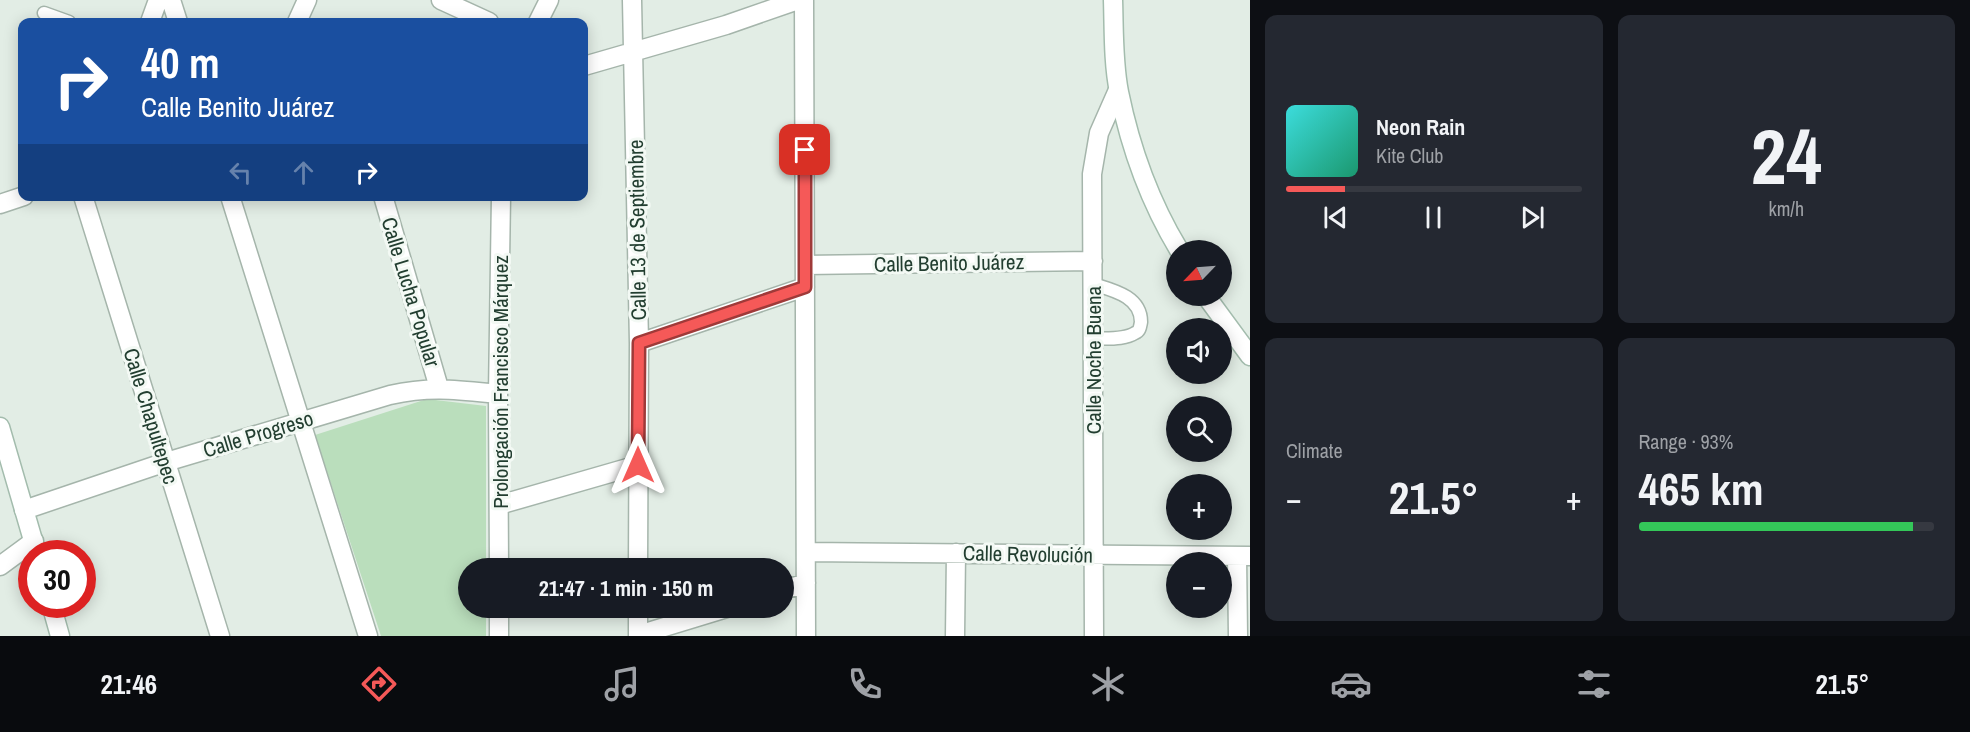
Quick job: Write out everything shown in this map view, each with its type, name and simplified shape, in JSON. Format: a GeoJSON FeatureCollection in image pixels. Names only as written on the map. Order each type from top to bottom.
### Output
{"type":"FeatureCollection","features":[{"type":"Feature","properties":{"kind":"street"},"geometry":{"type":"LineString","coordinates":[[151,18],[158,0]]}},
{"type":"Feature","properties":{"kind":"street"},"geometry":{"type":"LineString","coordinates":[[171,0],[177,18]]}},
{"type":"Feature","properties":{"kind":"street"},"geometry":{"type":"LineString","coordinates":[[299,18],[307,0]]}},
{"type":"Feature","properties":{"kind":"street"},"geometry":{"type":"LineString","coordinates":[[441,0],[457,10],[478,18]]}},
{"type":"Feature","properties":{"kind":"street"},"geometry":{"type":"LineString","coordinates":[[540,18],[549,0]]}},
{"type":"Feature","properties":{"kind":"street","name":"Calle 13 de Septiembre"},"geometry":{"type":"LineString","coordinates":[[632,0],[635,52],[639,343],[638,558]]}},
{"type":"Feature","properties":{"kind":"street"},"geometry":{"type":"LineString","coordinates":[[588,65],[726,25],[798,0]]}},
{"type":"Feature","properties":{"kind":"street"},"geometry":{"type":"LineString","coordinates":[[804,0],[806,636]]}},
{"type":"Feature","properties":{"kind":"street"},"geometry":{"type":"LineString","coordinates":[[1113,0],[1118,90],[1130,137],[1149,191],[1174,240]]}},
{"type":"Feature","properties":{"kind":"street","name":"Calle Noche Buena"},"geometry":{"type":"LineString","coordinates":[[1094,636],[1092,174],[1099,133],[1118,90]]}},
{"type":"Feature","properties":{"kind":"street"},"geometry":{"type":"LineString","coordinates":[[0,204],[18,198]]}},
{"type":"Feature","properties":{"kind":"street","name":"Calle Chapultepec"},"geometry":{"type":"LineString","coordinates":[[85,201],[220,636]]}},
{"type":"Feature","properties":{"kind":"street"},"geometry":{"type":"LineString","coordinates":[[232,201],[368,636]]}},
{"type":"Feature","properties":{"kind":"street","name":"Calle Lucha Popular"},"geometry":{"type":"LineString","coordinates":[[384,201],[439,388]]}},
{"type":"Feature","properties":{"kind":"street","name":"Prolongación Francisco Márquez"},"geometry":{"type":"LineString","coordinates":[[499,558],[498,394],[501,201]]}},
{"type":"Feature","properties":{"kind":"street","name":"Calle Benito Juárez"},"geometry":{"type":"LineString","coordinates":[[805,265],[1093,261]]}},
{"type":"Feature","properties":{"kind":"street"},"geometry":{"type":"LineString","coordinates":[[639,343],[805,287]]}},
{"type":"Feature","properties":{"kind":"street"},"geometry":{"type":"LineString","coordinates":[[1213,306],[1250,356]]}},
{"type":"Feature","properties":{"kind":"street","name":"Calle Progreso"},"geometry":{"type":"LineString","coordinates":[[24,510],[166,462],[390,394],[416,389],[439,388],[498,394]]}},
{"type":"Feature","properties":{"kind":"street"},"geometry":{"type":"LineString","coordinates":[[0,427],[33,540]]}},
{"type":"Feature","properties":{"kind":"street"},"geometry":{"type":"LineString","coordinates":[[499,505],[638,465]]}},
{"type":"Feature","properties":{"kind":"street","name":"Calle Revolución"},"geometry":{"type":"LineString","coordinates":[[806,552],[1244,556]]}},
{"type":"Feature","properties":{"kind":"street"},"geometry":{"type":"LineString","coordinates":[[955,636],[956,553]]}},
{"type":"Feature","properties":{"kind":"street"},"geometry":{"type":"LineString","coordinates":[[0,566],[18,556]]}},
{"type":"Feature","properties":{"kind":"street"},"geometry":{"type":"LineString","coordinates":[[1238,636],[1244,556]]}},
{"type":"Feature","properties":{"kind":"street"},"geometry":{"type":"LineString","coordinates":[[794,587],[806,583]]}},
{"type":"Feature","properties":{"kind":"street"},"geometry":{"type":"LineString","coordinates":[[55,618],[60,636]]}},
{"type":"Feature","properties":{"kind":"street"},"geometry":{"type":"LineString","coordinates":[[499,618],[499,636]]}},
{"type":"Feature","properties":{"kind":"street"},"geometry":{"type":"LineString","coordinates":[[638,618],[638,636],[695,618]]}},
{"type":"Feature","properties":{"kind":"lane"},"geometry":{"type":"LineString","coordinates":[[44,13],[58,18]]}},
{"type":"Feature","properties":{"kind":"lane"},"geometry":{"type":"LineString","coordinates":[[1093,284],[1114,290],[1129,298],[1141,317],[1138,332],[1126,337],[1093,339]]}},
{"type":"Feature","properties":{"kind":"green space"},"geometry":{"type":"Polygon","coordinates":[[[427,399],[486,406],[486,558],[458,558],[458,618],[486,618],[486,636],[381,636],[315,435],[427,399]]]}},
{"type":"Feature","properties":{"kind":"route"},"geometry":{"type":"LineString","coordinates":[[638,465],[639,343],[805,287],[805,150]]}}]}
